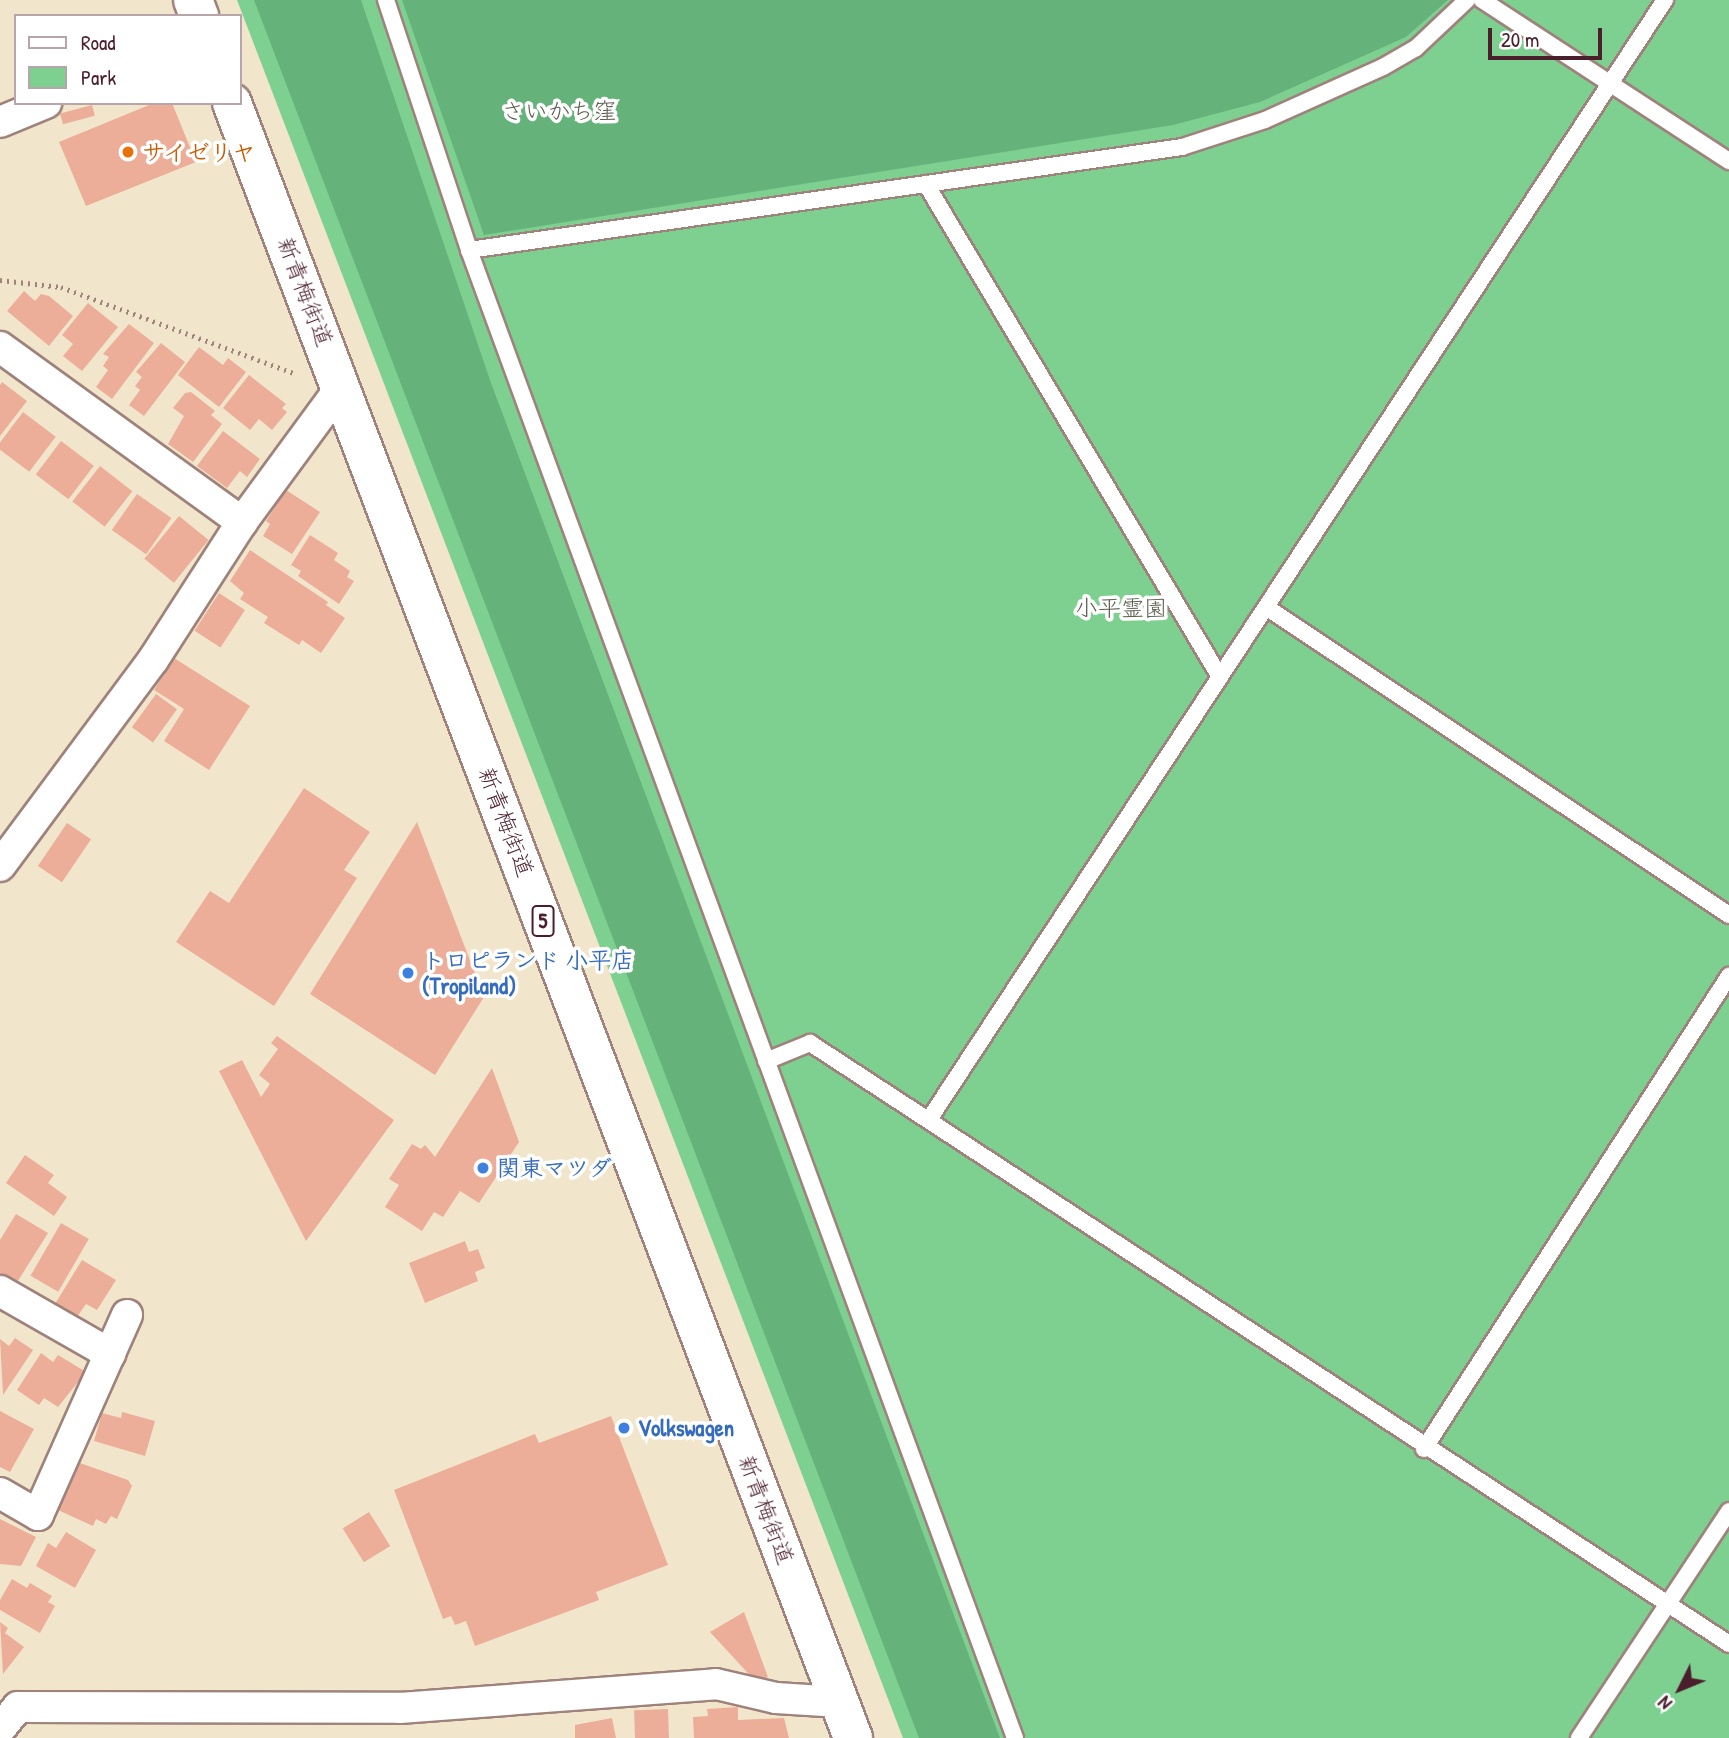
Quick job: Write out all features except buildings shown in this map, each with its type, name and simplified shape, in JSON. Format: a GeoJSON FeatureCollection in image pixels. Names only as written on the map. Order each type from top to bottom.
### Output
{"type":"FeatureCollection","features":[{"type":"Feature","properties":{"kind":"main road","name":"新青梅街道"},"geometry":{"type":"LineString","coordinates":[[233,105],[342,386],[853,1738]]}},
{"type":"Feature","properties":{"kind":"street"},"geometry":{"type":"LineString","coordinates":[[0,122],[41,105]]}},
{"type":"Feature","properties":{"kind":"street"},"geometry":{"type":"LineString","coordinates":[[0,347],[242,522]]}},
{"type":"Feature","properties":{"kind":"street"},"geometry":{"type":"LineString","coordinates":[[0,866],[153,660],[242,522],[342,386]]}},
{"type":"Feature","properties":{"kind":"street"},"geometry":{"type":"LineString","coordinates":[[0,1291],[110,1354]]}},
{"type":"Feature","properties":{"kind":"street"},"geometry":{"type":"LineString","coordinates":[[0,1493],[38,1515],[127,1315]]}},
{"type":"Feature","properties":{"kind":"street"},"geometry":{"type":"LineString","coordinates":[[0,1729],[18,1707],[400,1708],[716,1684],[776,1698],[840,1702]]}},
{"type":"Feature","properties":{"kind":"lane"},"geometry":{"type":"LineString","coordinates":[[386,0],[469,250],[1015,1738]]}},
{"type":"Feature","properties":{"kind":"lane"},"geometry":{"type":"LineString","coordinates":[[469,250],[1182,148],[1216,138],[1383,67],[1425,41],[1467,0]]}},
{"type":"Feature","properties":{"kind":"lane"},"geometry":{"type":"LineString","coordinates":[[1482,0],[1729,161]]}},
{"type":"Feature","properties":{"kind":"lane"},"geometry":{"type":"LineString","coordinates":[[930,1118],[1665,0]]}},
{"type":"Feature","properties":{"kind":"lane"},"geometry":{"type":"LineString","coordinates":[[926,184],[1220,677]]}},
{"type":"Feature","properties":{"kind":"lane"},"geometry":{"type":"LineString","coordinates":[[1266,607],[1729,915]]}},
{"type":"Feature","properties":{"kind":"lane"},"geometry":{"type":"LineString","coordinates":[[1424,1449],[1729,976]]}},
{"type":"Feature","properties":{"kind":"lane"},"geometry":{"type":"LineString","coordinates":[[766,1060],[810,1043],[930,1118],[1424,1449],[1729,1644]]}},
{"type":"Feature","properties":{"kind":"lane"},"geometry":{"type":"LineString","coordinates":[[1579,1738],[1729,1511]]}},
{"type":"Feature","properties":{"kind":"path"},"geometry":{"type":"LineString","coordinates":[[0,280],[61,287],[275,368],[342,386]]}},
{"type":"Feature","properties":{"kind":"green space","name":"小平霊園"},"geometry":{"type":"Polygon","coordinates":[[[237,0],[1729,0],[1729,1738],[903,1738],[237,0]]]}},
{"type":"Feature","properties":{"kind":"green space"},"geometry":{"type":"Polygon","coordinates":[[[254,0],[361,0],[491,383],[1000,1738],[919,1738],[254,0]]]}},
{"type":"Feature","properties":{"kind":"green space","name":"さいかち窪"},"geometry":{"type":"Polygon","coordinates":[[[402,0],[1448,0],[1406,37],[1260,102],[1173,125],[484,235],[402,0]]]}},
{"type":"Feature","properties":{"kind":"place","name":"サイゼリヤ"},"geometry":{"type":"Point","coordinates":[128,152]}},
{"type":"Feature","properties":{"kind":"place","name":"トロピランド 小平店 (Tropiland)"},"geometry":{"type":"Point","coordinates":[408,973]}},
{"type":"Feature","properties":{"kind":"place","name":"関東マツダ"},"geometry":{"type":"Point","coordinates":[483,1168]}},
{"type":"Feature","properties":{"kind":"place","name":"Volkswagen"},"geometry":{"type":"Point","coordinates":[624,1428]}}]}
